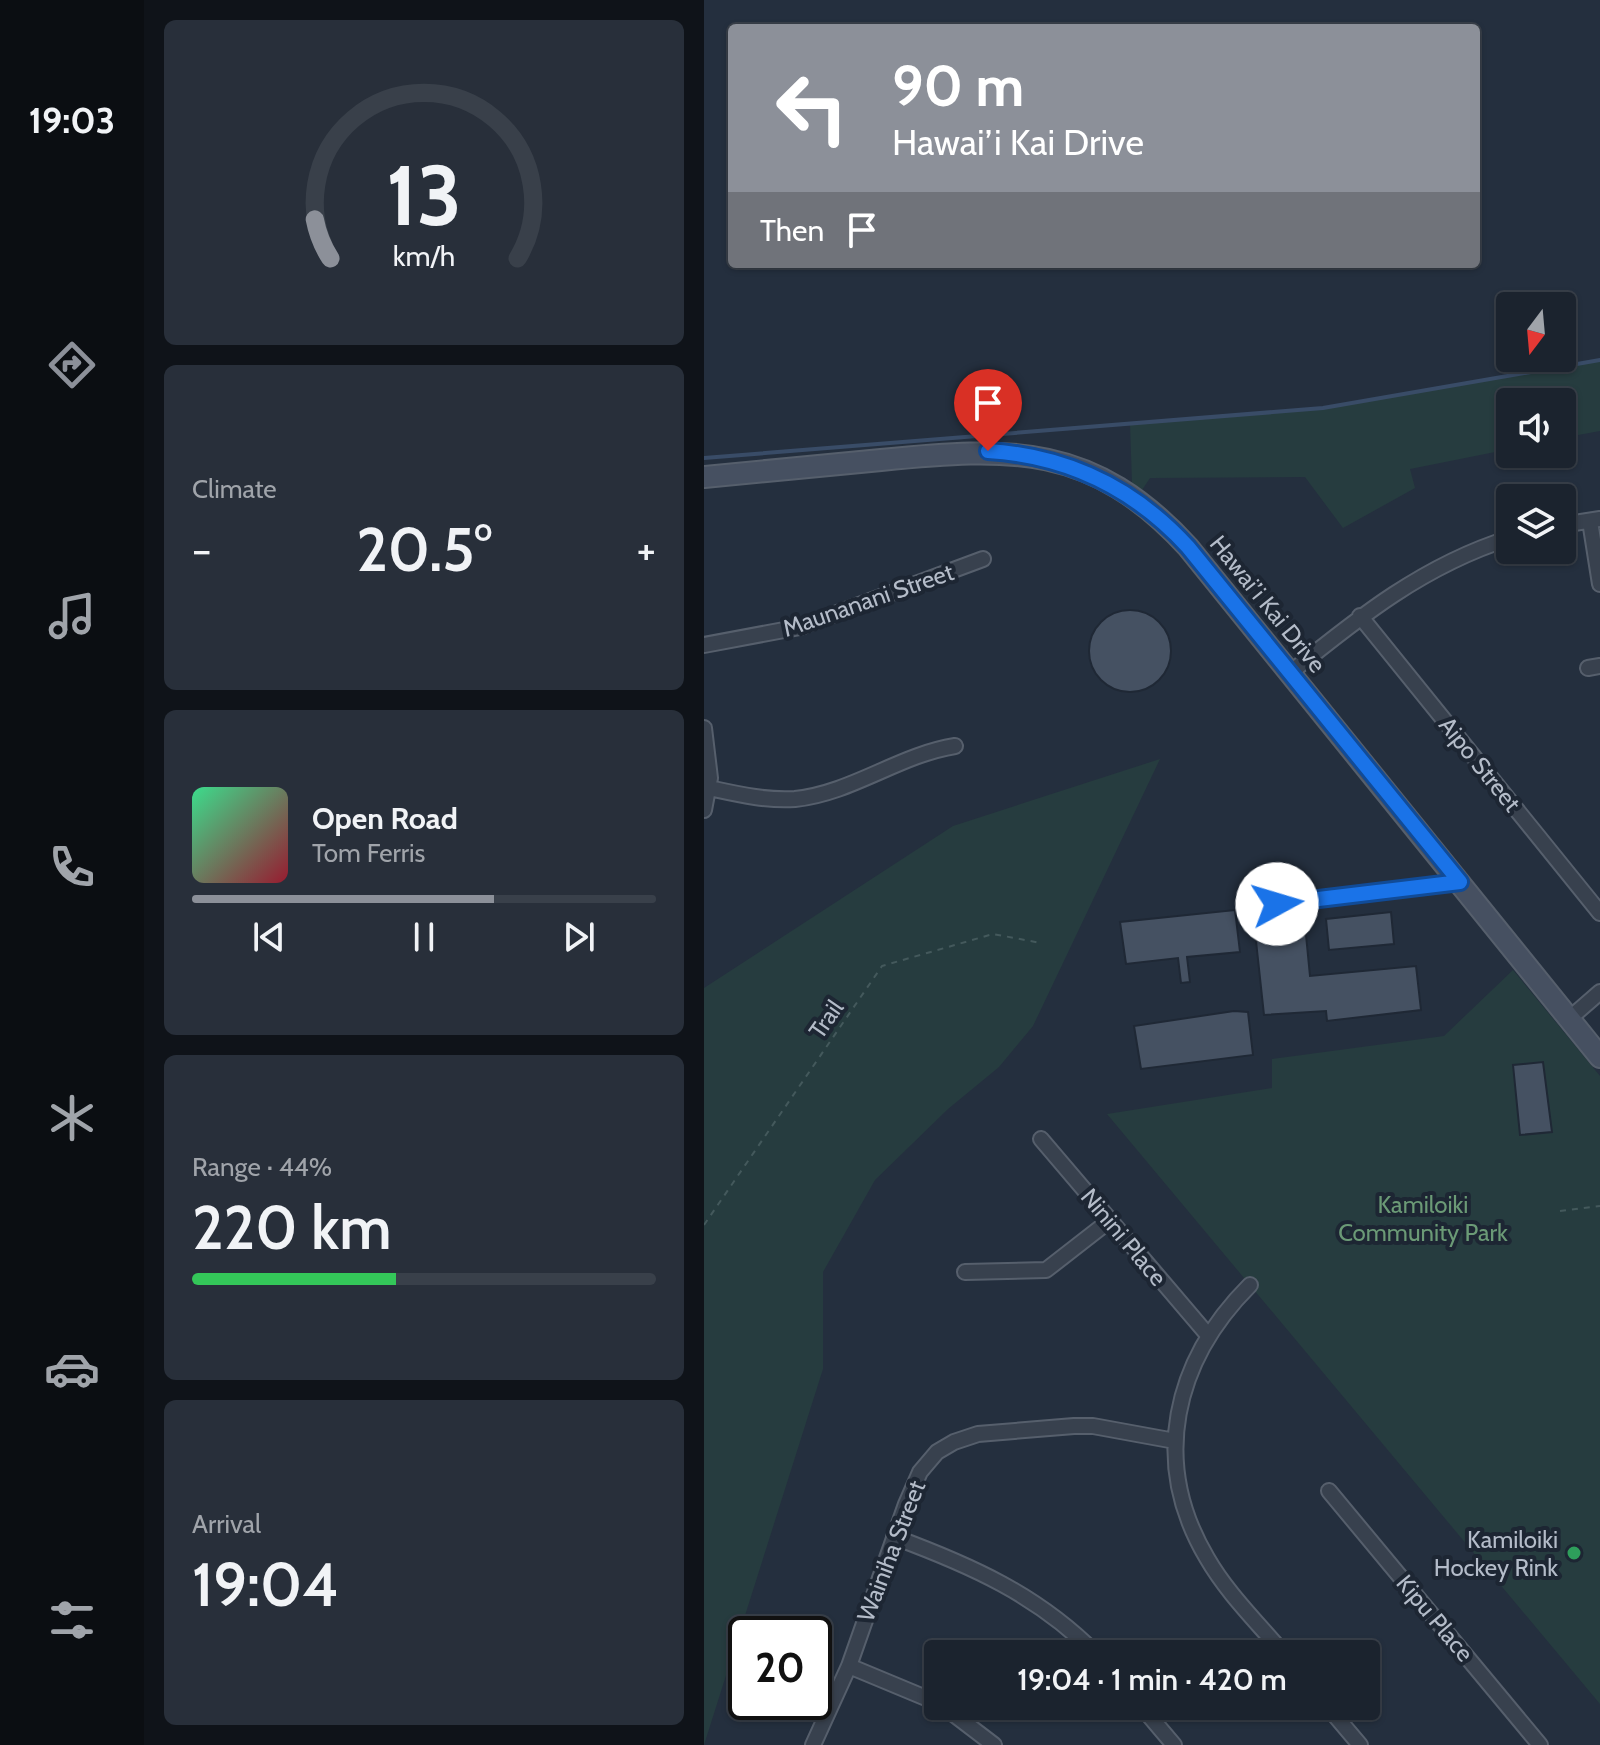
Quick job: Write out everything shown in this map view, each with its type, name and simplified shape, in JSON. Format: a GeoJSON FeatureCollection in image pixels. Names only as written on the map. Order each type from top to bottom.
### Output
{"type":"FeatureCollection","features":[{"type":"Feature","properties":{"kind":"main road","name":"Hawai’i Kai Drive"},"geometry":{"type":"LineString","coordinates":[[704,477],[988,451],[1033,456],[1077,468],[1118,488],[1172,529],[1600,1057]]}},
{"type":"Feature","properties":{"kind":"street"},"geometry":{"type":"LineString","coordinates":[[1595,520],[1600,584]]}},
{"type":"Feature","properties":{"kind":"street"},"geometry":{"type":"LineString","coordinates":[[1290,673],[1360,616],[1420,576],[1496,544]]}},
{"type":"Feature","properties":{"kind":"street","name":"Maunanani Street"},"geometry":{"type":"LineString","coordinates":[[704,645],[800,627],[983,559]]}},
{"type":"Feature","properties":{"kind":"street","name":"Aipo Street"},"geometry":{"type":"LineString","coordinates":[[1360,616],[1600,913]]}},
{"type":"Feature","properties":{"kind":"street"},"geometry":{"type":"LineString","coordinates":[[704,728],[709,788],[704,810]]}},
{"type":"Feature","properties":{"kind":"street"},"geometry":{"type":"LineString","coordinates":[[709,788],[770,799],[810,797],[835,790],[925,751],[955,746]]}},
{"type":"Feature","properties":{"kind":"street"},"geometry":{"type":"LineString","coordinates":[[1569,1019],[1600,992]]}},
{"type":"Feature","properties":{"kind":"street","name":"Ninini Place"},"geometry":{"type":"LineString","coordinates":[[1041,1139],[1207,1334]]}},
{"type":"Feature","properties":{"kind":"street"},"geometry":{"type":"LineString","coordinates":[[965,1272],[1046,1270],[1109,1221]]}},
{"type":"Feature","properties":{"kind":"street"},"geometry":{"type":"LineString","coordinates":[[1250,1285],[1207,1334],[1185,1384],[1175,1441],[1180,1493],[1199,1545],[1218,1576],[1272,1640]]}},
{"type":"Feature","properties":{"kind":"street","name":"Wainiha Street"},"geometry":{"type":"LineString","coordinates":[[813,1745],[849,1666],[920,1472],[937,1452],[966,1437],[1093,1426],[1175,1441]]}},
{"type":"Feature","properties":{"kind":"street","name":"Kipu Place"},"geometry":{"type":"LineString","coordinates":[[1329,1491],[1540,1745]]}},
{"type":"Feature","properties":{"kind":"street"},"geometry":{"type":"LineString","coordinates":[[894,1537],[957,1560],[1010,1586],[1058,1619],[1081,1640]]}},
{"type":"Feature","properties":{"kind":"street"},"geometry":{"type":"LineString","coordinates":[[849,1666],[924,1697]]}},
{"type":"Feature","properties":{"kind":"street"},"geometry":{"type":"LineString","coordinates":[[961,1720],[994,1745]]}},
{"type":"Feature","properties":{"kind":"street"},"geometry":{"type":"LineString","coordinates":[[1153,1720],[1174,1745]]}},
{"type":"Feature","properties":{"kind":"street"},"geometry":{"type":"LineString","coordinates":[[1339,1720],[1360,1745]]}},
{"type":"Feature","properties":{"kind":"lane"},"geometry":{"type":"LineString","coordinates":[[1277,904],[1460,882]]}},
{"type":"Feature","properties":{"kind":"path","name":"Trail"},"geometry":{"type":"LineString","coordinates":[[704,1225],[882,966],[993,934],[1041,943]]}},
{"type":"Feature","properties":{"kind":"path"},"geometry":{"type":"LineString","coordinates":[[1560,1211],[1600,1206]]}},
{"type":"Feature","properties":{"kind":"green space"},"geometry":{"type":"Polygon","coordinates":[[[1600,360],[1600,431],[1576,435],[1576,388],[1496,388],[1496,452],[1410,469],[1415,488],[1343,528],[1305,477],[1150,478],[1142,490],[1132,483],[1130,424],[1324,408],[1531,372],[1576,372],[1576,364],[1600,360]]]}},
{"type":"Feature","properties":{"kind":"green space"},"geometry":{"type":"Polygon","coordinates":[[[1160,759],[1033,1026],[999,1067],[948,1109],[875,1180],[823,1272],[823,1369],[745,1616],[728,1616],[728,1669],[704,1745],[704,988],[953,826],[1160,759]]]}},
{"type":"Feature","properties":{"kind":"green space","name":"Kamiloiki Community Park"},"geometry":{"type":"Polygon","coordinates":[[[1513,970],[1600,1076],[1600,1704],[1107,1114],[1272,1088],[1272,1059],[1444,1036],[1513,970]]]}},
{"type":"Feature","properties":{"kind":"building"},"geometry":{"type":"Polygon","coordinates":[[[1130,610],[1146,613],[1159,622],[1168,635],[1171,651],[1168,667],[1159,680],[1146,689],[1130,692],[1114,689],[1101,680],[1092,667],[1089,651],[1092,635],[1101,622],[1114,613],[1130,610]]]}},
{"type":"Feature","properties":{"kind":"building"},"geometry":{"type":"Polygon","coordinates":[[[1235,910],[1240,952],[1187,957],[1190,982],[1181,983],[1178,958],[1126,964],[1120,922],[1235,910]]]}},
{"type":"Feature","properties":{"kind":"building"},"geometry":{"type":"Polygon","coordinates":[[[1391,912],[1394,944],[1329,950],[1326,919],[1391,912]]]}},
{"type":"Feature","properties":{"kind":"building"},"geometry":{"type":"Polygon","coordinates":[[[1306,935],[1310,976],[1416,966],[1421,1010],[1327,1021],[1326,1011],[1264,1015],[1256,941],[1306,935]]]}},
{"type":"Feature","properties":{"kind":"building"},"geometry":{"type":"Polygon","coordinates":[[[1234,1011],[1248,1012],[1253,1055],[1141,1069],[1134,1026],[1234,1011]]]}},
{"type":"Feature","properties":{"kind":"building"},"geometry":{"type":"Polygon","coordinates":[[[1543,1062],[1552,1132],[1520,1135],[1513,1065],[1543,1062]]]}},
{"type":"Feature","properties":{"kind":"waterway"},"geometry":{"type":"LineString","coordinates":[[704,458],[1323,408],[1600,360]]}},
{"type":"Feature","properties":{"kind":"place","name":"Kamiloiki Hockey Rink"},"geometry":{"type":"Point","coordinates":[1574,1553]}},
{"type":"Feature","properties":{"kind":"route"},"geometry":{"type":"LineString","coordinates":[[988,451],[1033,456],[1077,468],[1137,500],[1172,529],[1460,882],[1277,904]]}}]}
